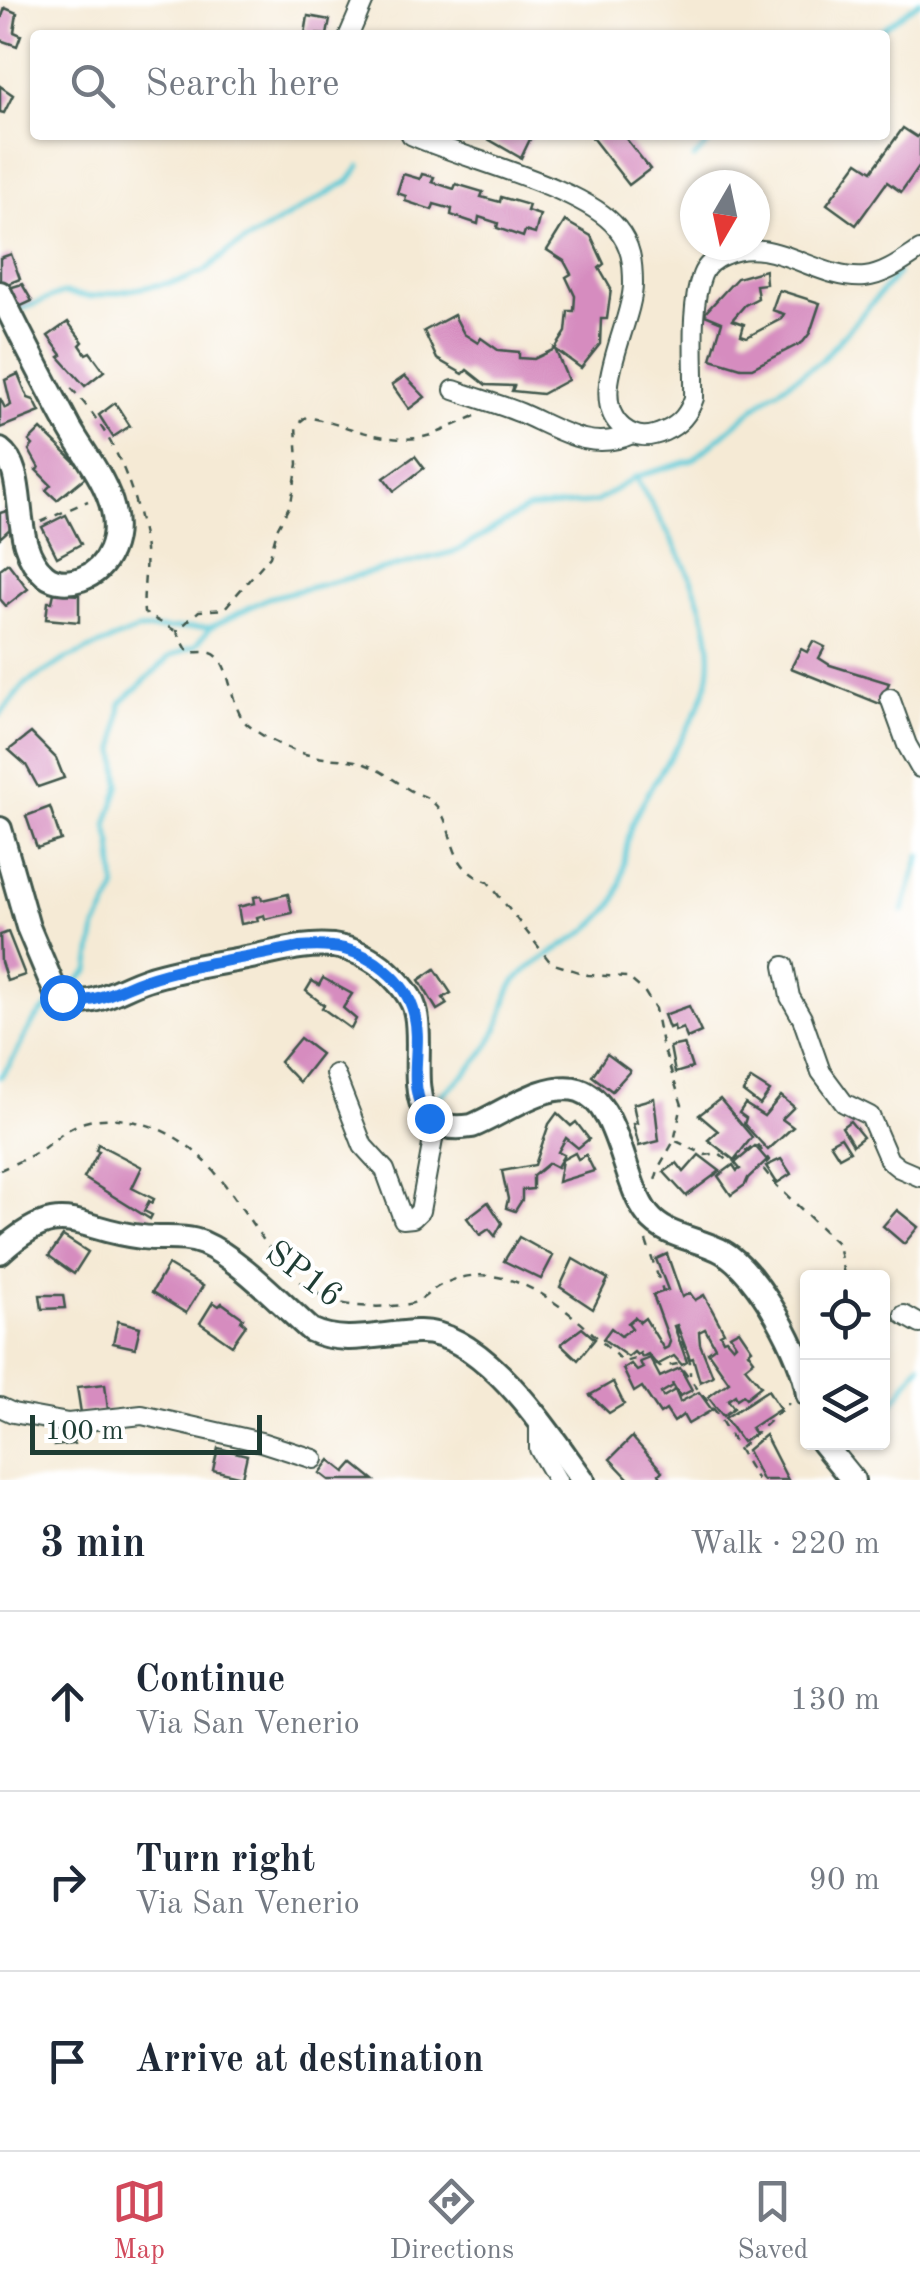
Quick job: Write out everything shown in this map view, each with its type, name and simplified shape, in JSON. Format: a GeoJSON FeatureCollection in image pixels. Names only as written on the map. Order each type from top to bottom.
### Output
{"type":"FeatureCollection","features":[{"type":"Feature","properties":{"kind":"street"},"geometry":{"type":"LineString","coordinates":[[351,30],[364,0]]}},
{"type":"Feature","properties":{"kind":"street"},"geometry":{"type":"LineString","coordinates":[[421,140],[574,196],[614,222],[630,244],[634,287],[610,370],[610,411],[618,424],[644,437],[670,430],[689,411],[694,398],[696,299],[702,275],[713,261],[752,248],[846,276],[863,277],[889,269],[920,250]]}},
{"type":"Feature","properties":{"kind":"street"},"geometry":{"type":"LineString","coordinates":[[0,293],[108,493],[114,523],[107,560],[94,573],[80,580],[58,582],[48,578],[29,554],[10,460],[0,450]]}},
{"type":"Feature","properties":{"kind":"street"},"geometry":{"type":"LineString","coordinates":[[454,390],[521,413],[579,439],[616,442],[632,434]]}},
{"type":"Feature","properties":{"kind":"street"},"geometry":{"type":"LineString","coordinates":[[890,698],[920,768]]}},
{"type":"Feature","properties":{"kind":"street"},"geometry":{"type":"LineString","coordinates":[[0,830],[34,944],[55,991],[62,997],[78,1002],[96,999],[177,970],[299,947],[354,950],[383,967],[410,996],[418,1032],[419,1098],[423,1110],[436,1123],[459,1128],[472,1126],[544,1092],[567,1088],[585,1092],[602,1105],[649,1228],[721,1250],[738,1262],[767,1302],[800,1366]]}},
{"type":"Feature","properties":{"kind":"street"},"geometry":{"type":"LineString","coordinates":[[784,966],[790,997],[802,1018],[821,1072],[844,1103],[870,1116],[889,1160],[920,1177]]}},
{"type":"Feature","properties":{"kind":"street"},"geometry":{"type":"LineString","coordinates":[[335,1074],[363,1146],[385,1170],[403,1219],[413,1218],[420,1211],[436,1123]]}},
{"type":"Feature","properties":{"kind":"street","name":"SP16"},"geometry":{"type":"LineString","coordinates":[[0,1252],[37,1223],[50,1220],[79,1221],[146,1238],[189,1238],[221,1253],[323,1336],[354,1338],[427,1332],[458,1341],[492,1369],[583,1480]]}},
{"type":"Feature","properties":{"kind":"street"},"geometry":{"type":"LineString","coordinates":[[0,1407],[68,1423],[142,1415],[262,1442],[314,1459]]}},
{"type":"Feature","properties":{"kind":"street"},"geometry":{"type":"LineString","coordinates":[[539,1422],[538,1449],[557,1480]]}},
{"type":"Feature","properties":{"kind":"street"},"geometry":{"type":"LineString","coordinates":[[828,1450],[852,1480]]}},
{"type":"Feature","properties":{"kind":"path"},"geometry":{"type":"LineString","coordinates":[[476,415],[428,436],[380,437],[322,420],[306,417],[300,421],[291,503],[278,527],[270,556],[224,608],[199,610],[177,632],[188,652],[209,652],[218,657],[236,712],[247,724],[295,752],[354,761],[388,774],[410,791],[431,800],[450,832],[454,856],[476,878],[488,882],[550,963],[588,975],[627,976],[644,991],[655,1009],[682,1105],[674,1141],[659,1167],[651,1196],[659,1214],[649,1228],[663,1291]]}},
{"type":"Feature","properties":{"kind":"path"},"geometry":{"type":"LineString","coordinates":[[36,524],[108,493]]}},
{"type":"Feature","properties":{"kind":"path"},"geometry":{"type":"LineString","coordinates":[[0,1170],[41,1149],[60,1132],[88,1121],[121,1118],[154,1127],[178,1137],[198,1152],[236,1196],[276,1257],[323,1296],[344,1305],[396,1306],[417,1302],[440,1285],[463,1276],[507,1280],[552,1298],[623,1362],[648,1356],[660,1367],[678,1364],[757,1480]]}},
{"type":"Feature","properties":{"kind":"path"},"geometry":{"type":"LineString","coordinates":[[674,1141],[705,1155],[720,1153],[731,1163],[756,1143],[769,1160],[762,1168],[838,1244],[846,1270]]}},
{"type":"Feature","properties":{"kind":"path"},"geometry":{"type":"LineString","coordinates":[[676,1326],[690,1362],[690,1377]]}},
{"type":"Feature","properties":{"kind":"path"},"geometry":{"type":"LineString","coordinates":[[739,1449],[800,1392]]}},
{"type":"Feature","properties":{"kind":"building"},"geometry":{"type":"Polygon","coordinates":[[[5,8],[17,13],[14,32],[21,35],[17,46],[0,40],[5,8]]]}},
{"type":"Feature","properties":{"kind":"building"},"geometry":{"type":"Polygon","coordinates":[[[308,16],[330,20],[328,30],[306,30],[308,16]]]}},
{"type":"Feature","properties":{"kind":"building"},"geometry":{"type":"Polygon","coordinates":[[[0,86],[13,95],[4,113],[0,112],[0,86]]]}},
{"type":"Feature","properties":{"kind":"building"},"geometry":{"type":"Polygon","coordinates":[[[903,128],[917,137],[920,133],[920,165],[901,192],[887,182],[856,225],[827,204],[858,162],[872,171],[903,128]]]}},
{"type":"Feature","properties":{"kind":"building"},"geometry":{"type":"Polygon","coordinates":[[[490,140],[530,140],[521,158],[490,140]]]}},
{"type":"Feature","properties":{"kind":"building"},"geometry":{"type":"Polygon","coordinates":[[[594,140],[627,140],[650,169],[629,185],[594,140]]]}},
{"type":"Feature","properties":{"kind":"building"},"geometry":{"type":"Polygon","coordinates":[[[403,174],[420,179],[422,174],[454,189],[456,184],[483,192],[481,197],[500,202],[501,197],[529,205],[527,211],[540,215],[535,234],[525,231],[523,237],[479,217],[478,224],[451,215],[452,209],[434,204],[432,210],[405,201],[406,196],[397,193],[403,174]]]}},
{"type":"Feature","properties":{"kind":"building"},"geometry":{"type":"Polygon","coordinates":[[[565,221],[591,236],[604,264],[599,268],[611,289],[607,319],[601,319],[600,344],[581,368],[555,349],[566,332],[568,311],[574,311],[575,296],[566,277],[571,274],[564,261],[547,250],[565,221]]]}},
{"type":"Feature","properties":{"kind":"building"},"geometry":{"type":"Polygon","coordinates":[[[11,254],[20,279],[0,287],[0,258],[11,254]]]}},
{"type":"Feature","properties":{"kind":"building"},"geometry":{"type":"Polygon","coordinates":[[[765,270],[766,284],[756,285],[758,298],[745,305],[732,320],[744,324],[741,335],[747,337],[781,319],[784,314],[772,310],[779,290],[820,303],[810,333],[803,342],[752,368],[711,359],[722,322],[705,315],[706,312],[737,278],[765,270]]]}},
{"type":"Feature","properties":{"kind":"building"},"geometry":{"type":"Polygon","coordinates":[[[22,284],[32,301],[17,308],[3,290],[22,284]]]}},
{"type":"Feature","properties":{"kind":"building"},"geometry":{"type":"Polygon","coordinates":[[[454,315],[464,334],[478,343],[481,338],[498,350],[519,352],[519,358],[534,359],[555,349],[568,380],[542,394],[512,391],[514,386],[486,385],[467,370],[463,374],[437,359],[424,331],[454,315]]]}},
{"type":"Feature","properties":{"kind":"building"},"geometry":{"type":"Polygon","coordinates":[[[68,322],[83,342],[80,345],[86,354],[90,352],[104,371],[85,386],[59,357],[62,355],[48,336],[68,322]]]}},
{"type":"Feature","properties":{"kind":"building"},"geometry":{"type":"Polygon","coordinates":[[[18,374],[28,398],[34,400],[40,412],[0,428],[0,398],[5,408],[11,405],[5,380],[18,374]]]}},
{"type":"Feature","properties":{"kind":"building"},"geometry":{"type":"Polygon","coordinates":[[[405,376],[425,397],[409,409],[392,385],[405,376]]]}},
{"type":"Feature","properties":{"kind":"building"},"geometry":{"type":"Polygon","coordinates":[[[115,403],[130,426],[113,437],[99,415],[115,403]]]}},
{"type":"Feature","properties":{"kind":"building"},"geometry":{"type":"Polygon","coordinates":[[[41,429],[88,475],[57,500],[46,490],[51,485],[36,470],[39,468],[29,450],[33,445],[29,441],[41,429]]]}},
{"type":"Feature","properties":{"kind":"building"},"geometry":{"type":"Polygon","coordinates":[[[415,456],[424,468],[394,491],[384,478],[415,456]]]}},
{"type":"Feature","properties":{"kind":"building"},"geometry":{"type":"Polygon","coordinates":[[[10,510],[12,527],[0,538],[0,513],[10,510]]]}},
{"type":"Feature","properties":{"kind":"building"},"geometry":{"type":"Polygon","coordinates":[[[66,515],[81,544],[57,557],[42,527],[66,515]]]}},
{"type":"Feature","properties":{"kind":"building"},"geometry":{"type":"Polygon","coordinates":[[[8,563],[28,589],[6,606],[0,599],[0,569],[8,563]]]}},
{"type":"Feature","properties":{"kind":"building"},"geometry":{"type":"Polygon","coordinates":[[[54,593],[79,595],[79,622],[46,619],[48,602],[52,602],[54,593]]]}},
{"type":"Feature","properties":{"kind":"building"},"geometry":{"type":"Polygon","coordinates":[[[813,641],[825,647],[819,658],[830,665],[889,683],[880,704],[791,668],[801,649],[807,652],[813,641]]]}},
{"type":"Feature","properties":{"kind":"building"},"geometry":{"type":"Polygon","coordinates":[[[31,733],[56,758],[64,778],[38,787],[26,765],[9,750],[31,733]]]}},
{"type":"Feature","properties":{"kind":"building"},"geometry":{"type":"Polygon","coordinates":[[[50,807],[61,840],[37,848],[26,816],[50,807]]]}},
{"type":"Feature","properties":{"kind":"building"},"geometry":{"type":"Polygon","coordinates":[[[288,894],[292,913],[265,919],[264,915],[257,917],[258,921],[241,924],[238,907],[255,903],[254,897],[261,896],[262,900],[288,894]]]}},
{"type":"Feature","properties":{"kind":"building"},"geometry":{"type":"Polygon","coordinates":[[[8,932],[25,975],[7,981],[1,962],[0,935],[8,932]]]}},
{"type":"Feature","properties":{"kind":"building"},"geometry":{"type":"Polygon","coordinates":[[[435,969],[451,993],[443,998],[447,1004],[437,1010],[419,980],[435,969]]]}},
{"type":"Feature","properties":{"kind":"building"},"geometry":{"type":"Polygon","coordinates":[[[323,978],[352,994],[343,1008],[356,1019],[351,1029],[306,991],[312,981],[319,985],[323,978]]]}},
{"type":"Feature","properties":{"kind":"building"},"geometry":{"type":"Polygon","coordinates":[[[689,1006],[701,1032],[687,1038],[683,1028],[669,1028],[664,1015],[689,1006]]]}},
{"type":"Feature","properties":{"kind":"building"},"geometry":{"type":"Polygon","coordinates":[[[300,1038],[321,1054],[299,1082],[280,1062],[300,1038]]]}},
{"type":"Feature","properties":{"kind":"building"},"geometry":{"type":"Polygon","coordinates":[[[684,1044],[692,1068],[675,1073],[670,1047],[684,1044]]]}},
{"type":"Feature","properties":{"kind":"building"},"geometry":{"type":"Polygon","coordinates":[[[607,1054],[630,1071],[612,1091],[592,1076],[607,1054]]]}},
{"type":"Feature","properties":{"kind":"building"},"geometry":{"type":"Polygon","coordinates":[[[751,1079],[770,1091],[760,1105],[743,1092],[751,1079]]]}},
{"type":"Feature","properties":{"kind":"building"},"geometry":{"type":"Polygon","coordinates":[[[781,1096],[794,1107],[782,1119],[793,1127],[768,1150],[739,1113],[745,1104],[764,1116],[781,1096]]]}},
{"type":"Feature","properties":{"kind":"building"},"geometry":{"type":"Polygon","coordinates":[[[654,1098],[659,1141],[639,1146],[633,1104],[654,1098]]]}},
{"type":"Feature","properties":{"kind":"building"},"geometry":{"type":"Polygon","coordinates":[[[720,1099],[752,1137],[734,1160],[708,1140],[718,1131],[699,1115],[720,1099]]]}},
{"type":"Feature","properties":{"kind":"building"},"geometry":{"type":"Polygon","coordinates":[[[557,1113],[571,1126],[576,1122],[589,1139],[578,1148],[566,1138],[558,1152],[564,1155],[557,1167],[549,1163],[533,1176],[533,1189],[522,1190],[522,1200],[515,1211],[506,1208],[502,1171],[535,1165],[549,1124],[557,1113]]]}},
{"type":"Feature","properties":{"kind":"building"},"geometry":{"type":"Polygon","coordinates":[[[850,1121],[863,1137],[853,1145],[842,1127],[850,1121]]]}},
{"type":"Feature","properties":{"kind":"building"},"geometry":{"type":"Polygon","coordinates":[[[841,1137],[850,1151],[839,1157],[830,1143],[841,1137]]]}},
{"type":"Feature","properties":{"kind":"building"},"geometry":{"type":"Polygon","coordinates":[[[98,1144],[142,1167],[132,1188],[154,1199],[144,1211],[152,1215],[150,1219],[84,1178],[99,1151],[98,1144]]]}},
{"type":"Feature","properties":{"kind":"building"},"geometry":{"type":"Polygon","coordinates":[[[755,1146],[767,1160],[731,1195],[718,1176],[733,1165],[737,1171],[740,1169],[735,1163],[755,1146]]]}},
{"type":"Feature","properties":{"kind":"building"},"geometry":{"type":"Polygon","coordinates":[[[575,1153],[578,1159],[586,1155],[594,1171],[558,1182],[562,1160],[575,1153]]]}},
{"type":"Feature","properties":{"kind":"building"},"geometry":{"type":"Polygon","coordinates":[[[699,1155],[720,1171],[686,1196],[664,1172],[677,1163],[684,1172],[699,1155]]]}},
{"type":"Feature","properties":{"kind":"building"},"geometry":{"type":"Polygon","coordinates":[[[781,1159],[791,1174],[777,1183],[766,1166],[781,1159]]]}},
{"type":"Feature","properties":{"kind":"building"},"geometry":{"type":"Polygon","coordinates":[[[488,1202],[502,1223],[495,1236],[489,1229],[480,1235],[467,1218],[488,1202]]]}},
{"type":"Feature","properties":{"kind":"building"},"geometry":{"type":"Polygon","coordinates":[[[897,1210],[918,1227],[904,1244],[883,1226],[897,1210]]]}},
{"type":"Feature","properties":{"kind":"building"},"geometry":{"type":"Polygon","coordinates":[[[63,1236],[88,1252],[74,1274],[49,1256],[63,1236]]]}},
{"type":"Feature","properties":{"kind":"building"},"geometry":{"type":"Polygon","coordinates":[[[519,1237],[553,1256],[541,1279],[504,1261],[519,1237]]]}},
{"type":"Feature","properties":{"kind":"building"},"geometry":{"type":"Polygon","coordinates":[[[667,1254],[682,1297],[690,1293],[695,1300],[704,1295],[724,1332],[720,1334],[723,1340],[733,1347],[736,1344],[730,1335],[739,1330],[752,1349],[748,1352],[754,1360],[745,1367],[761,1386],[746,1398],[743,1395],[737,1399],[735,1395],[728,1400],[734,1408],[723,1416],[708,1397],[729,1382],[708,1352],[715,1347],[705,1329],[699,1332],[700,1344],[713,1376],[700,1382],[677,1325],[674,1326],[687,1362],[682,1365],[674,1356],[657,1365],[648,1354],[642,1357],[634,1352],[628,1357],[603,1339],[611,1328],[621,1336],[632,1328],[628,1323],[635,1317],[640,1322],[645,1318],[664,1349],[668,1347],[670,1342],[653,1295],[668,1290],[656,1259],[667,1254]]]}},
{"type":"Feature","properties":{"kind":"building"},"geometry":{"type":"Polygon","coordinates":[[[573,1259],[608,1279],[593,1309],[560,1287],[573,1259]]]}},
{"type":"Feature","properties":{"kind":"building"},"geometry":{"type":"Polygon","coordinates":[[[168,1265],[203,1286],[186,1313],[152,1292],[168,1265]]]}},
{"type":"Feature","properties":{"kind":"building"},"geometry":{"type":"Polygon","coordinates":[[[40,1295],[63,1295],[65,1308],[42,1309],[40,1295]]]}},
{"type":"Feature","properties":{"kind":"building"},"geometry":{"type":"Polygon","coordinates":[[[213,1302],[219,1306],[222,1303],[243,1318],[241,1321],[246,1325],[232,1345],[200,1323],[213,1302]]]}},
{"type":"Feature","properties":{"kind":"building"},"geometry":{"type":"Polygon","coordinates":[[[118,1321],[140,1327],[135,1348],[113,1343],[118,1321]]]}},
{"type":"Feature","properties":{"kind":"building"},"geometry":{"type":"Polygon","coordinates":[[[582,1328],[595,1339],[578,1360],[561,1344],[582,1328]]]}},
{"type":"Feature","properties":{"kind":"building"},"geometry":{"type":"Polygon","coordinates":[[[650,1358],[660,1377],[680,1368],[692,1390],[680,1396],[672,1383],[661,1393],[663,1397],[675,1390],[680,1402],[699,1392],[712,1410],[688,1424],[683,1415],[674,1422],[666,1410],[660,1414],[642,1387],[634,1392],[623,1369],[631,1364],[637,1371],[643,1368],[640,1362],[650,1358]]]}},
{"type":"Feature","properties":{"kind":"building"},"geometry":{"type":"Polygon","coordinates":[[[613,1382],[624,1404],[609,1413],[590,1395],[613,1382]]]}},
{"type":"Feature","properties":{"kind":"building"},"geometry":{"type":"Polygon","coordinates":[[[105,1384],[108,1410],[81,1413],[77,1387],[105,1384]]]}},
{"type":"Feature","properties":{"kind":"building"},"geometry":{"type":"Polygon","coordinates":[[[768,1390],[780,1409],[751,1428],[755,1434],[742,1442],[725,1418],[768,1390]]]}},
{"type":"Feature","properties":{"kind":"building"},"geometry":{"type":"Polygon","coordinates":[[[72,1428],[74,1444],[54,1446],[52,1430],[72,1428]]]}},
{"type":"Feature","properties":{"kind":"building"},"geometry":{"type":"Polygon","coordinates":[[[765,1435],[788,1480],[762,1480],[747,1450],[765,1435]]]}},
{"type":"Feature","properties":{"kind":"building"},"geometry":{"type":"Polygon","coordinates":[[[632,1437],[662,1471],[662,1480],[630,1480],[610,1459],[632,1437]]]}},
{"type":"Feature","properties":{"kind":"building"},"geometry":{"type":"Polygon","coordinates":[[[218,1448],[247,1455],[242,1477],[213,1470],[218,1448]]]}},
{"type":"Feature","properties":{"kind":"building"},"geometry":{"type":"Polygon","coordinates":[[[330,1460],[345,1472],[353,1463],[374,1480],[329,1480],[320,1473],[330,1460]]]}},
{"type":"Feature","properties":{"kind":"waterway"},"geometry":{"type":"LineString","coordinates":[[881,30],[920,1]]}},
{"type":"Feature","properties":{"kind":"waterway"},"geometry":{"type":"LineString","coordinates":[[694,158],[711,140]]}},
{"type":"Feature","properties":{"kind":"waterway"},"geometry":{"type":"LineString","coordinates":[[22,309],[63,293],[90,297],[181,281],[205,271],[229,251],[349,181],[360,166]]}},
{"type":"Feature","properties":{"kind":"waterway"},"geometry":{"type":"LineString","coordinates":[[0,715],[24,685],[66,659],[137,630],[211,627],[268,598],[457,551],[527,509],[596,502],[635,477],[693,460],[771,394],[821,361],[898,273]]}},
{"type":"Feature","properties":{"kind":"waterway"},"geometry":{"type":"LineString","coordinates":[[434,1101],[486,1049],[518,978],[581,935],[613,903],[633,822],[691,723],[706,688],[710,662],[701,607],[678,551],[635,477]]}},
{"type":"Feature","properties":{"kind":"waterway"},"geometry":{"type":"LineString","coordinates":[[67,990],[89,971],[96,928],[116,890],[107,825],[120,784],[116,750],[121,703],[171,656],[195,646],[211,627]]}},
{"type":"Feature","properties":{"kind":"waterway"},"geometry":{"type":"LineString","coordinates":[[903,911],[920,855]]}},
{"type":"Feature","properties":{"kind":"waterway"},"geometry":{"type":"LineString","coordinates":[[0,1077],[33,1022],[49,1006]]}},
{"type":"Feature","properties":{"kind":"waterway"},"geometry":{"type":"LineString","coordinates":[[890,1408],[920,1364]]}},
{"type":"Feature","properties":{"kind":"route"},"geometry":{"type":"LineString","coordinates":[[62,997],[78,1002],[96,999],[177,970],[299,947],[336,946],[354,950],[383,967],[410,996],[418,1032],[419,1098],[429,1118]]}}]}
